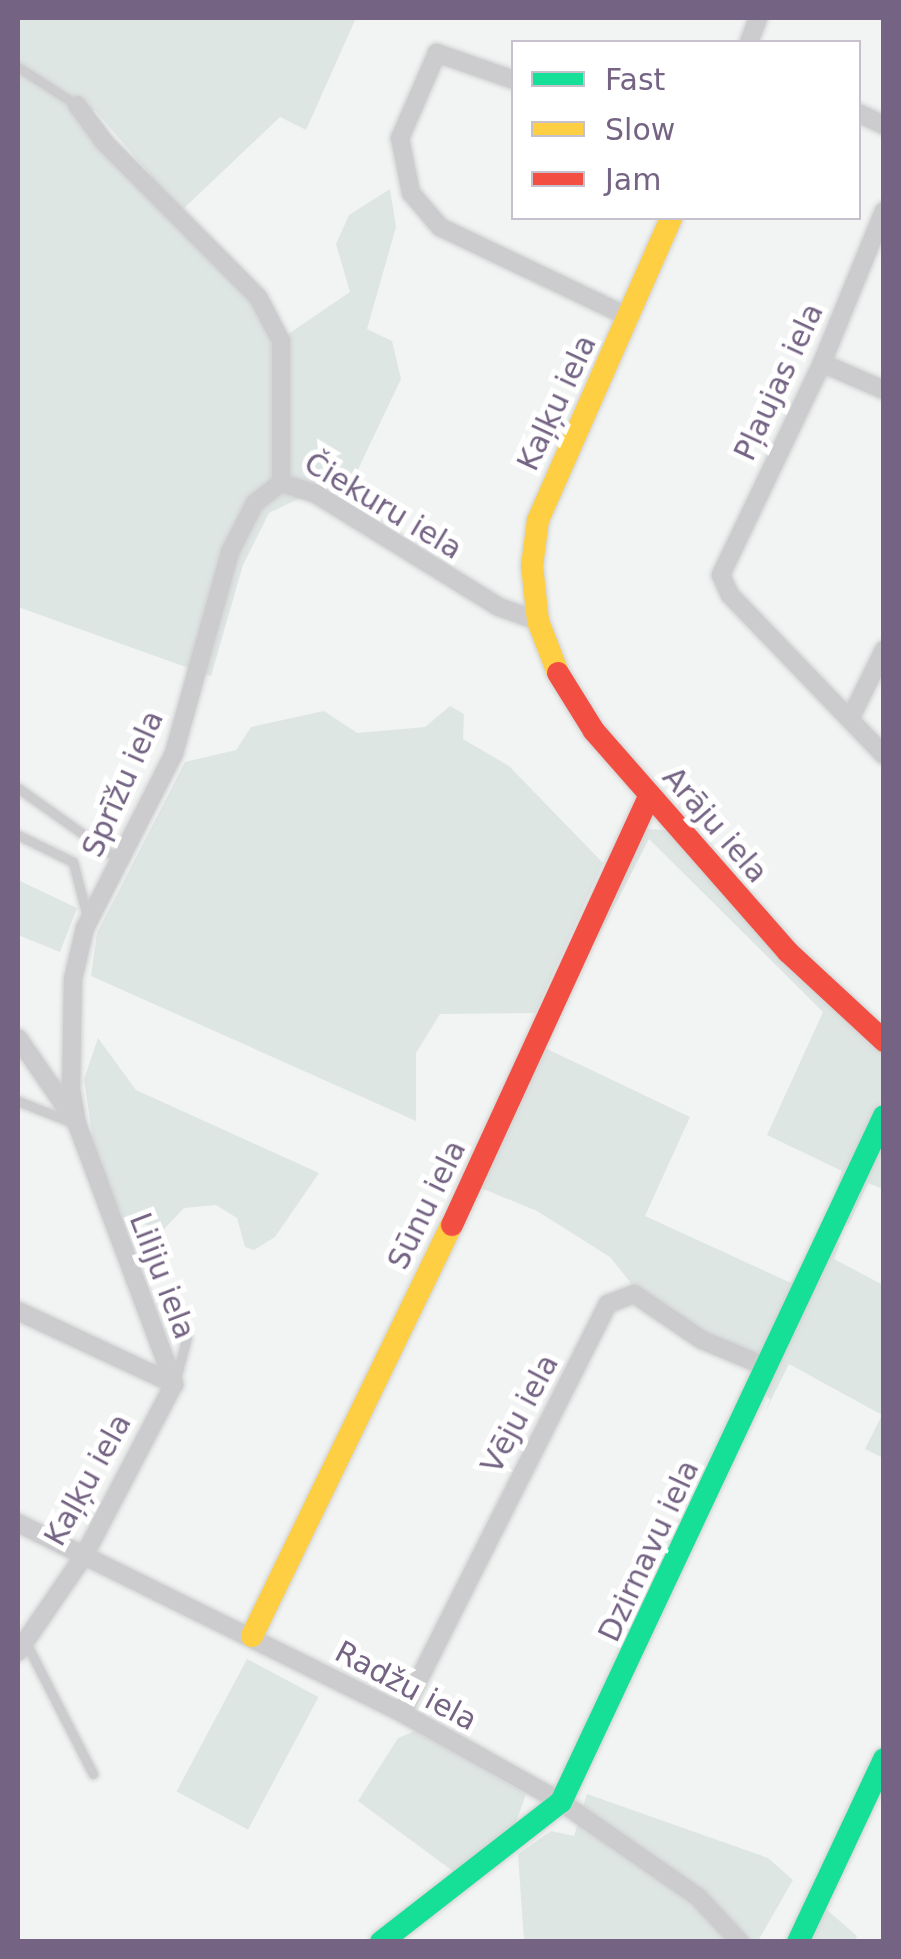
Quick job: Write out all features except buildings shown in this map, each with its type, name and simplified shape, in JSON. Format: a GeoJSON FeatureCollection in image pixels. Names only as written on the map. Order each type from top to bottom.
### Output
{"type":"FeatureCollection","features":[{"type":"Feature","properties":{"kind":"street"},"geometry":{"type":"LineString","coordinates":[[511,79],[437,52],[400,138],[402,170],[420,210],[440,226],[629,317]]}},
{"type":"Feature","properties":{"kind":"street","name":"Čiekuru iela"},"geometry":{"type":"LineString","coordinates":[[78,104],[105,143],[258,297],[281,341],[281,483],[316,494],[500,607],[538,621]]}},
{"type":"Feature","properties":{"kind":"street"},"geometry":{"type":"LineString","coordinates":[[861,114],[884,125]]}},
{"type":"Feature","properties":{"kind":"street","name":"Pļaujas iela"},"geometry":{"type":"LineString","coordinates":[[850,720],[730,595],[721,575],[822,362],[884,211]]}},
{"type":"Feature","properties":{"kind":"street","name":"Kaļķu iela"},"geometry":{"type":"LineString","coordinates":[[538,621],[532,566],[538,520],[671,220]]}},
{"type":"Feature","properties":{"kind":"street"},"geometry":{"type":"LineString","coordinates":[[822,362],[884,390]]}},
{"type":"Feature","properties":{"kind":"street","name":"Sprīžu iela"},"geometry":{"type":"LineString","coordinates":[[77,1124],[71,1090],[72,979],[85,928],[174,754],[230,552],[255,503],[281,483]]}},
{"type":"Feature","properties":{"kind":"street","name":"Arāju iela"},"geometry":{"type":"LineString","coordinates":[[538,621],[572,699],[650,796],[823,990],[884,1041]]}},
{"type":"Feature","properties":{"kind":"street"},"geometry":{"type":"LineString","coordinates":[[884,650],[850,720],[884,755]]}},
{"type":"Feature","properties":{"kind":"street","name":"Sūnu iela"},"geometry":{"type":"LineString","coordinates":[[252,1636],[471,1184],[650,796]]}},
{"type":"Feature","properties":{"kind":"street","name":"Liliju iela"},"geometry":{"type":"LineString","coordinates":[[18,1038],[77,1124],[174,1384]]}},
{"type":"Feature","properties":{"kind":"street","name":"Dzirnavu iela"},"geometry":{"type":"LineString","coordinates":[[381,1942],[561,1802],[884,1116]]}},
{"type":"Feature","properties":{"kind":"street","name":"Vēju iela"},"geometry":{"type":"LineString","coordinates":[[402,1713],[608,1304],[634,1294],[702,1340],[767,1367]]}},
{"type":"Feature","properties":{"kind":"street","name":"Liliju iela"},"geometry":{"type":"LineString","coordinates":[[18,1311],[174,1384]]}},
{"type":"Feature","properties":{"kind":"street","name":"Kaļķu iela"},"geometry":{"type":"LineString","coordinates":[[21,1647],[85,1554],[174,1384]]}},
{"type":"Feature","properties":{"kind":"street","name":"Radžu iela"},"geometry":{"type":"LineString","coordinates":[[18,1523],[402,1713],[561,1802],[698,1897],[740,1942]]}},
{"type":"Feature","properties":{"kind":"street"},"geometry":{"type":"LineString","coordinates":[[798,1942],[884,1760]]}},
{"type":"Feature","properties":{"kind":"lane"},"geometry":{"type":"LineString","coordinates":[[18,67],[78,104]]}},
{"type":"Feature","properties":{"kind":"lane"},"geometry":{"type":"LineString","coordinates":[[18,788],[121,861]]}},
{"type":"Feature","properties":{"kind":"lane"},"geometry":{"type":"LineString","coordinates":[[18,835],[73,862],[86,900],[85,928]]}},
{"type":"Feature","properties":{"kind":"lane"},"geometry":{"type":"LineString","coordinates":[[18,1101],[77,1124]]}},
{"type":"Feature","properties":{"kind":"lane"},"geometry":{"type":"LineString","coordinates":[[174,1384],[187,1337]]}},
{"type":"Feature","properties":{"kind":"lane"},"geometry":{"type":"LineString","coordinates":[[21,1647],[93,1774]]}},
{"type":"Feature","properties":{"kind":"shaded area"},"geometry":{"type":"Polygon","coordinates":[[[18,18],[356,18],[306,130],[280,117],[181,211],[95,110],[83,126],[254,305],[272,345],[350,292],[336,244],[349,215],[390,189],[396,227],[367,329],[392,341],[401,379],[352,482],[363,489],[356,504],[323,487],[269,513],[243,565],[211,676],[18,607],[18,18]]]}},
{"type":"Feature","properties":{"kind":"shaded area"},"geometry":{"type":"Polygon","coordinates":[[[450,706],[464,714],[463,739],[509,766],[603,863],[535,1013],[440,1014],[416,1053],[416,1121],[91,976],[97,933],[185,762],[236,750],[251,727],[324,711],[357,733],[425,727],[450,706]]]}},
{"type":"Feature","properties":{"kind":"shaded area"},"geometry":{"type":"Polygon","coordinates":[[[647,829],[667,830],[883,1051],[883,1099],[831,1207],[842,1171],[767,1135],[823,1012],[649,839],[598,938],[591,934],[647,829]]]}},
{"type":"Feature","properties":{"kind":"shaded area"},"geometry":{"type":"Polygon","coordinates":[[[18,880],[77,908],[60,952],[18,935],[18,880]]]}},
{"type":"Feature","properties":{"kind":"shaded area"},"geometry":{"type":"Polygon","coordinates":[[[98,1038],[136,1090],[319,1173],[275,1237],[254,1250],[245,1247],[237,1218],[216,1205],[184,1208],[164,1229],[124,1220],[95,1154],[84,1079],[98,1038]]]}},
{"type":"Feature","properties":{"kind":"shaded area"},"geometry":{"type":"Polygon","coordinates":[[[545,1048],[690,1117],[645,1216],[791,1283],[814,1244],[760,1357],[708,1340],[634,1287],[610,1257],[537,1211],[481,1188],[545,1048]]]}},
{"type":"Feature","properties":{"kind":"shaded area"},"geometry":{"type":"Polygon","coordinates":[[[883,1134],[883,1189],[868,1183],[849,1224],[843,1222],[883,1134]]]}},
{"type":"Feature","properties":{"kind":"shaded area"},"geometry":{"type":"Polygon","coordinates":[[[835,1241],[840,1243],[834,1259],[883,1285],[883,1458],[865,1449],[882,1415],[789,1364],[764,1414],[770,1400],[765,1393],[835,1241]]]}},
{"type":"Feature","properties":{"kind":"shaded area"},"geometry":{"type":"Polygon","coordinates":[[[247,1659],[319,1697],[248,1829],[177,1791],[247,1659]]]}},
{"type":"Feature","properties":{"kind":"shaded area"},"geometry":{"type":"Polygon","coordinates":[[[415,1731],[526,1794],[514,1828],[458,1875],[358,1801],[398,1738],[415,1731]]]}},
{"type":"Feature","properties":{"kind":"shaded area"},"geometry":{"type":"Polygon","coordinates":[[[587,1794],[768,1858],[793,1880],[758,1941],[524,1941],[518,1854],[551,1831],[574,1836],[587,1794]]]}},
{"type":"Feature","properties":{"kind":"shaded area"},"geometry":{"type":"Polygon","coordinates":[[[826,1909],[857,1936],[855,1941],[811,1942],[826,1909]]]}},
{"type":"Feature","properties":{"kind":"traffic: fast"},"geometry":{"type":"LineString","coordinates":[[381,1942],[561,1802],[884,1116]]}},
{"type":"Feature","properties":{"kind":"traffic: fast"},"geometry":{"type":"LineString","coordinates":[[798,1942],[884,1759]]}},
{"type":"Feature","properties":{"kind":"traffic: slow"},"geometry":{"type":"LineString","coordinates":[[558,673],[538,621],[532,566],[538,520],[670,220]]}},
{"type":"Feature","properties":{"kind":"traffic: slow"},"geometry":{"type":"LineString","coordinates":[[252,1636],[452,1225]]}},
{"type":"Feature","properties":{"kind":"traffic: jam"},"geometry":{"type":"LineString","coordinates":[[558,673],[594,731],[788,952],[884,1041]]}},
{"type":"Feature","properties":{"kind":"traffic: jam"},"geometry":{"type":"LineString","coordinates":[[452,1225],[649,796]]}}]}
